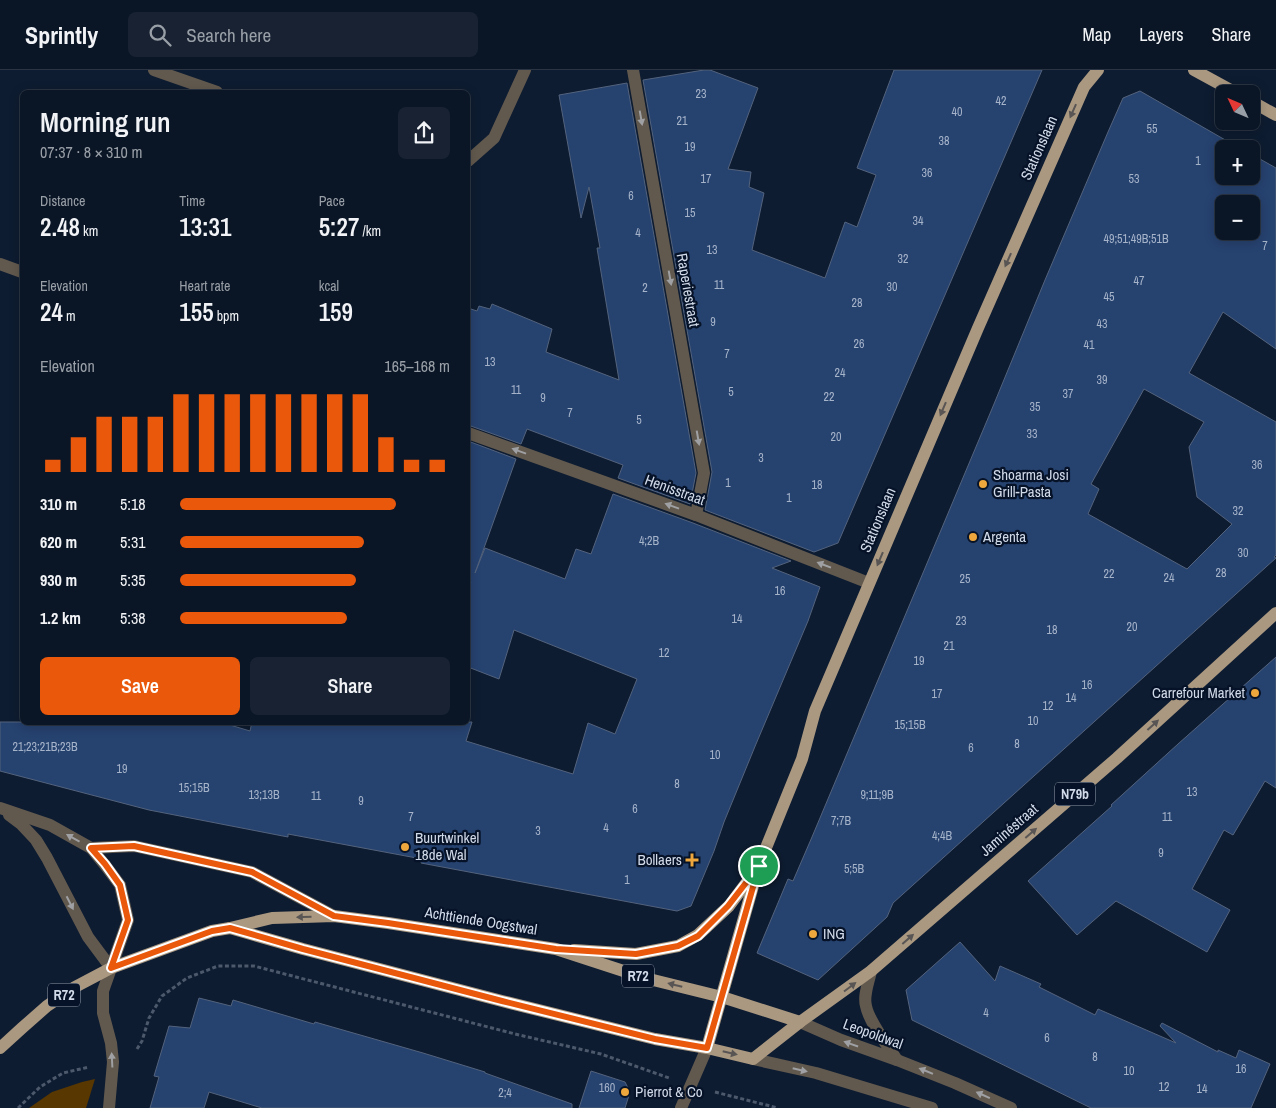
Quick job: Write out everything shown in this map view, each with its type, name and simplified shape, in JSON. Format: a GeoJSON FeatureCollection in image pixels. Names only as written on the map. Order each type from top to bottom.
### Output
{"type":"FeatureCollection","features":[{"type":"Feature","properties":{"kind":"main road","name":"Stationslaan"},"geometry":{"type":"LineString","coordinates":[[707,1048],[759,866],[802,759],[815,711],[978,328],[1084,87],[1098,70]]}},
{"type":"Feature","properties":{"kind":"main road"},"geometry":{"type":"LineString","coordinates":[[1194,70],[1222,85]]}},
{"type":"Feature","properties":{"kind":"main road"},"geometry":{"type":"LineString","coordinates":[[1260,106],[1276,115]]}},
{"type":"Feature","properties":{"kind":"main road","name":"Jaminéstraat"},"geometry":{"type":"LineString","coordinates":[[752,1059],[871,971],[1117,758],[1276,613]]}},
{"type":"Feature","properties":{"kind":"main road"},"geometry":{"type":"LineString","coordinates":[[556,949],[636,954],[678,946],[698,936],[728,906],[759,866]]}},
{"type":"Feature","properties":{"kind":"main road","name":"Achttiende Oogstwal"},"geometry":{"type":"LineString","coordinates":[[111,968],[212,931],[272,918],[334,916],[556,949],[645,978],[722,997]]}},
{"type":"Feature","properties":{"kind":"main road","name":"Achttiende Oogstwal"},"geometry":{"type":"LineString","coordinates":[[230,928],[493,999],[655,1039],[707,1048]]}},
{"type":"Feature","properties":{"kind":"main road","name":"R72"},"geometry":{"type":"LineString","coordinates":[[0,1048],[47,1006],[75,987],[111,968]]}},
{"type":"Feature","properties":{"kind":"main road","name":"Leopoldwal"},"geometry":{"type":"LineString","coordinates":[[722,997],[800,1022]]}},
{"type":"Feature","properties":{"kind":"main road"},"geometry":{"type":"LineString","coordinates":[[707,1048],[752,1059]]}},
{"type":"Feature","properties":{"kind":"street"},"geometry":{"type":"LineString","coordinates":[[154,70],[211,90]]}},
{"type":"Feature","properties":{"kind":"street"},"geometry":{"type":"LineString","coordinates":[[470,159],[494,138],[525,70]]}},
{"type":"Feature","properties":{"kind":"street","name":"Raperiestraat"},"geometry":{"type":"LineString","coordinates":[[633,70],[704,473],[696,515]]}},
{"type":"Feature","properties":{"kind":"street"},"geometry":{"type":"LineString","coordinates":[[0,264],[20,271]]}},
{"type":"Feature","properties":{"kind":"street","name":"Henisstraat"},"geometry":{"type":"LineString","coordinates":[[470,434],[696,515],[869,583]]}},
{"type":"Feature","properties":{"kind":"street"},"geometry":{"type":"LineString","coordinates":[[1,808],[50,826],[91,848],[120,885],[128,920],[103,992],[103,1013],[114,1062],[109,1108]]}},
{"type":"Feature","properties":{"kind":"street"},"geometry":{"type":"LineString","coordinates":[[1,808],[21,824],[36,840],[88,937],[111,968]]}},
{"type":"Feature","properties":{"kind":"street"},"geometry":{"type":"LineString","coordinates":[[91,848],[134,846],[252,872],[334,916]]}},
{"type":"Feature","properties":{"kind":"street"},"geometry":{"type":"LineString","coordinates":[[871,971],[865,1005],[870,1017],[897,1060]]}},
{"type":"Feature","properties":{"kind":"street","name":"Leopoldwal"},"geometry":{"type":"LineString","coordinates":[[800,1022],[841,1040],[955,1083],[1011,1108]]}},
{"type":"Feature","properties":{"kind":"street"},"geometry":{"type":"LineString","coordinates":[[681,1108],[707,1048]]}},
{"type":"Feature","properties":{"kind":"street"},"geometry":{"type":"LineString","coordinates":[[752,1059],[816,1073],[932,1108]]}},
{"type":"Feature","properties":{"kind":"path"},"geometry":{"type":"LineString","coordinates":[[18,1108],[40,1087],[63,1073],[126,1059],[134,1054],[142,1041],[149,1018],[162,996],[187,978],[218,966],[254,966],[515,1034],[600,1054],[691,1085],[778,1108]]}},
{"type":"Feature","properties":{"kind":"shaded area"},"geometry":{"type":"Polygon","coordinates":[[[95,1079],[86,1108],[29,1108],[52,1092],[95,1079]]]}},
{"type":"Feature","properties":{"kind":"building"},"geometry":{"type":"Polygon","coordinates":[[[710,70],[758,88],[728,169],[751,172],[749,187],[764,193],[752,250],[825,278],[845,222],[857,227],[876,175],[857,168],[894,70],[1042,70],[838,543],[814,552],[705,510],[712,472],[643,80],[710,70]]]}},
{"type":"Feature","properties":{"kind":"building"},"geometry":{"type":"Polygon","coordinates":[[[627,83],[696,473],[690,504],[618,478],[623,465],[527,429],[521,444],[470,426],[470,309],[477,311],[479,306],[490,309],[492,304],[552,329],[546,352],[619,380],[597,248],[600,248],[589,187],[581,218],[559,95],[627,83]]]}},
{"type":"Feature","properties":{"kind":"building"},"geometry":{"type":"Polygon","coordinates":[[[1140,91],[1225,140],[1215,140],[1215,185],[1260,185],[1260,159],[1276,168],[1276,349],[1223,312],[1189,373],[1276,422],[1276,555],[1274,557],[1276,558],[893,903],[887,917],[818,980],[757,953],[788,879],[793,881],[812,837],[1123,98],[1140,91]],[[1144,389],[1091,484],[1099,489],[1088,514],[1187,569],[1232,524],[1197,497],[1189,447],[1204,422],[1144,389]]]}},
{"type":"Feature","properties":{"kind":"building"},"geometry":{"type":"Polygon","coordinates":[[[470,442],[516,459],[475,573],[485,548],[565,579],[576,549],[591,554],[613,494],[791,561],[772,568],[820,587],[808,621],[691,906],[677,911],[421,863],[422,859],[288,834],[288,837],[149,810],[0,771],[0,722],[20,722],[20,725],[230,725],[250,731],[251,725],[470,725],[470,722],[472,722],[466,741],[573,774],[588,723],[615,734],[637,679],[514,630],[499,679],[470,668],[470,442]]]}},
{"type":"Feature","properties":{"kind":"building"},"geometry":{"type":"Polygon","coordinates":[[[1276,657],[1276,788],[1265,781],[1233,835],[1224,830],[1192,889],[1230,910],[1207,952],[1116,901],[1077,935],[1028,881],[1276,657]]]}},
{"type":"Feature","properties":{"kind":"building"},"geometry":{"type":"Polygon","coordinates":[[[960,942],[995,981],[1000,966],[1041,984],[1039,987],[1095,1015],[1098,1009],[1176,1043],[1160,1026],[1162,1023],[1218,1052],[1218,1050],[1236,1058],[1239,1050],[1270,1064],[1251,1108],[1091,1108],[912,1020],[906,990],[960,942]]]}},
{"type":"Feature","properties":{"kind":"building"},"geometry":{"type":"Polygon","coordinates":[[[199,998],[231,1006],[233,1000],[423,1053],[485,1072],[572,1104],[572,1108],[262,1108],[209,1092],[204,1108],[150,1108],[159,1077],[154,1076],[169,1026],[190,1028],[199,998]]]}},
{"type":"Feature","properties":{"kind":"building"},"geometry":{"type":"Polygon","coordinates":[[[591,1071],[625,1082],[630,1092],[625,1108],[579,1108],[591,1071]]]}},
{"type":"Feature","properties":{"kind":"place","name":"Shoarma Josi Grill-Pasta"},"geometry":{"type":"Point","coordinates":[983,484]}},
{"type":"Feature","properties":{"kind":"place","name":"Argenta"},"geometry":{"type":"Point","coordinates":[973,537]}},
{"type":"Feature","properties":{"kind":"place","name":"Carrefour Market"},"geometry":{"type":"Point","coordinates":[1255,693]}},
{"type":"Feature","properties":{"kind":"place","name":"Buurtwinkel 18de Wal"},"geometry":{"type":"Point","coordinates":[405,847]}},
{"type":"Feature","properties":{"kind":"place","name":"Bollaers"},"geometry":{"type":"Point","coordinates":[692,860]}},
{"type":"Feature","properties":{"kind":"place","name":"ING"},"geometry":{"type":"Point","coordinates":[813,934]}},
{"type":"Feature","properties":{"kind":"place","name":"Pierrot & Co"},"geometry":{"type":"Point","coordinates":[625,1092]}},
{"type":"Feature","properties":{"kind":"route"},"geometry":{"type":"LineString","coordinates":[[134,846],[252,872],[334,916],[556,949],[636,954],[678,946],[698,936],[728,906],[759,866],[707,1048],[655,1039],[502,1001],[230,928],[212,931],[111,968],[128,920],[120,885],[91,848],[134,846]]}}]}
